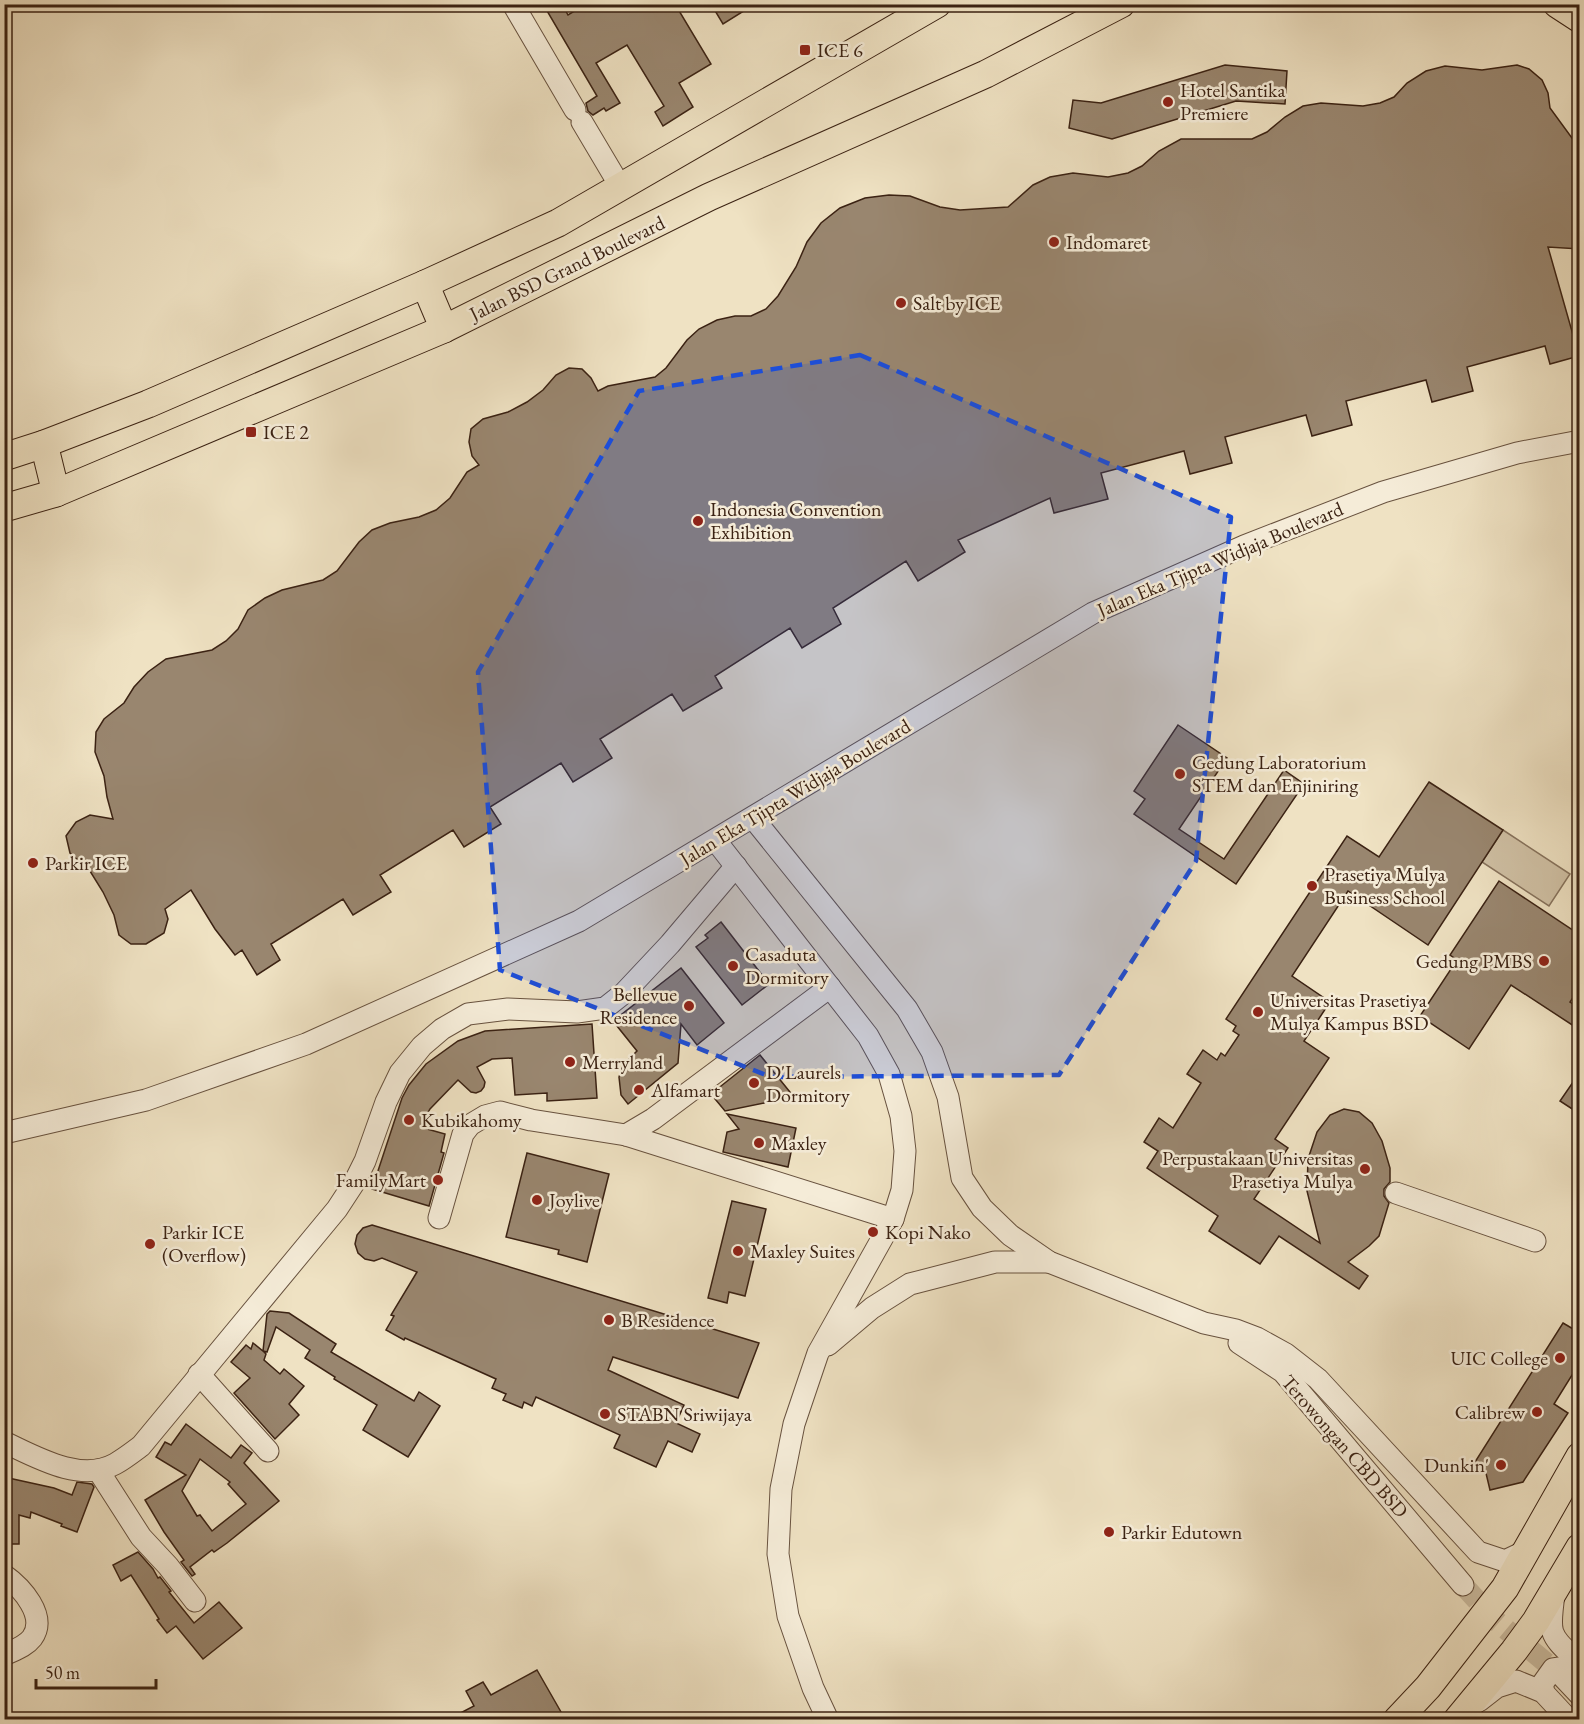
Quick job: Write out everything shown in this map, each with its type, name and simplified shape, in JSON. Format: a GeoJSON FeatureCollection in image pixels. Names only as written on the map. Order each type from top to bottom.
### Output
{"type":"FeatureCollection","features":[{"type":"Feature","properties":{"kind":"main road"},"geometry":{"type":"LineString","coordinates":[[4,457],[148,404],[425,284],[558,223],[937,4]]}},
{"type":"Feature","properties":{"kind":"main road","name":"Jalan BSD Grand Boulevard"},"geometry":{"type":"LineString","coordinates":[[4,508],[56,493],[444,329],[709,197],[975,79],[1121,4]]}},
{"type":"Feature","properties":{"kind":"main road"},"geometry":{"type":"LineString","coordinates":[[1557,4],[1580,19]]}},
{"type":"Feature","properties":{"kind":"main road"},"geometry":{"type":"LineString","coordinates":[[425,284],[444,329]]}},
{"type":"Feature","properties":{"kind":"main road"},"geometry":{"type":"LineString","coordinates":[[44,444],[56,493]]}},
{"type":"Feature","properties":{"kind":"main road"},"geometry":{"type":"LineString","coordinates":[[1397,1719],[1428,1687],[1505,1588],[1580,1456]]}},
{"type":"Feature","properties":{"kind":"main road"},"geometry":{"type":"LineString","coordinates":[[1457,1719],[1514,1651],[1580,1547]]}},
{"type":"Feature","properties":{"kind":"street"},"geometry":{"type":"LineString","coordinates":[[513,4],[620,186]]}},
{"type":"Feature","properties":{"kind":"street","name":"Jalan Eka Tjipta Widjaja Boulevard"},"geometry":{"type":"LineString","coordinates":[[4,1133],[146,1100],[306,1044],[579,921],[716,841],[903,725],[1092,613],[1244,546],[1383,492],[1516,453],[1580,441]]}},
{"type":"Feature","properties":{"kind":"street"},"geometry":{"type":"LineString","coordinates":[[753,818],[907,1009],[932,1052],[948,1097],[962,1178],[982,1208],[1010,1235],[1049,1262],[1210,1325],[1236,1330],[1257,1338],[1286,1354],[1318,1379],[1478,1552],[1506,1561],[1526,1551]]}},
{"type":"Feature","properties":{"kind":"street"},"geometry":{"type":"LineString","coordinates":[[716,841],[868,1036],[889,1074],[901,1116],[905,1151],[902,1190],[893,1218],[884,1238],[818,1353],[794,1424],[783,1478],[778,1554],[788,1616],[813,1688],[828,1719]]}},
{"type":"Feature","properties":{"kind":"street"},"geometry":{"type":"LineString","coordinates":[[4,1442],[42,1460],[70,1468],[98,1470],[114,1465],[141,1446],[337,1209],[365,1161],[386,1102],[400,1073],[422,1046],[442,1029],[468,1014],[508,1009],[577,1012],[604,1008],[624,993],[670,944],[735,866]]}},
{"type":"Feature","properties":{"kind":"street"},"geometry":{"type":"LineString","coordinates":[[626,1135],[653,1119],[830,987]]}},
{"type":"Feature","properties":{"kind":"street"},"geometry":{"type":"LineString","coordinates":[[439,1218],[463,1134],[470,1125],[485,1116],[500,1112],[531,1120],[626,1135],[893,1218]]}},
{"type":"Feature","properties":{"kind":"street"},"geometry":{"type":"LineString","coordinates":[[1396,1192],[1535,1241]]}},
{"type":"Feature","properties":{"kind":"street"},"geometry":{"type":"LineString","coordinates":[[818,1353],[872,1308],[910,1284],[995,1262],[1049,1262]]}},
{"type":"Feature","properties":{"kind":"street","name":"Terowongan CBD BSD"},"geometry":{"type":"LineString","coordinates":[[1210,1325],[1283,1372],[1463,1585]]}},
{"type":"Feature","properties":{"kind":"street"},"geometry":{"type":"LineString","coordinates":[[199,1374],[268,1451]]}},
{"type":"Feature","properties":{"kind":"street"},"geometry":{"type":"LineString","coordinates":[[98,1470],[141,1538],[168,1566],[195,1601]]}},
{"type":"Feature","properties":{"kind":"street"},"geometry":{"type":"LineString","coordinates":[[4,1575],[17,1584],[34,1609],[37,1627],[33,1637],[22,1647],[4,1655]]}},
{"type":"Feature","properties":{"kind":"street"},"geometry":{"type":"LineString","coordinates":[[1554,1591],[1550,1623],[1554,1638],[1574,1669],[1580,1695]]}},
{"type":"Feature","properties":{"kind":"street"},"geometry":{"type":"LineString","coordinates":[[1543,1692],[1543,1683],[1553,1669],[1574,1669]]}},
{"type":"Feature","properties":{"kind":"street"},"geometry":{"type":"LineString","coordinates":[[1457,1719],[1497,1688],[1516,1681],[1543,1692],[1569,1719]]}},
{"type":"Feature","properties":{"kind":"highlighted area"},"geometry":{"type":"Polygon","coordinates":[[[860,355],[1231,517],[1196,861],[1059,1075],[771,1077],[500,970],[478,672],[639,391],[860,355]]]}},
{"type":"Feature","properties":{"kind":"shaded area"},"geometry":{"type":"Polygon","coordinates":[[[1503,830],[1570,874],[1549,906],[1482,862],[1503,830]]]}},
{"type":"Feature","properties":{"kind":"building"},"geometry":{"type":"Polygon","coordinates":[[[543,4],[562,4],[568,15],[586,4],[675,4],[711,64],[679,83],[693,107],[663,126],[655,112],[664,106],[627,45],[596,63],[620,103],[606,111],[604,108],[593,115],[588,111],[586,103],[597,96],[543,4]]]}},
{"type":"Feature","properties":{"kind":"building"},"geometry":{"type":"Polygon","coordinates":[[[711,4],[755,4],[723,24],[711,4]]]}},
{"type":"Feature","properties":{"kind":"building","name":"Hotel Santika Premiere"},"geometry":{"type":"Polygon","coordinates":[[[1225,65],[1287,71],[1285,104],[1236,101],[1112,139],[1069,128],[1073,100],[1101,103],[1225,65]]]}},
{"type":"Feature","properties":{"kind":"building","name":"Indonesia Convention Exhibition"},"geometry":{"type":"Polygon","coordinates":[[[1517,65],[1529,69],[1542,80],[1548,93],[1550,108],[1580,149],[1580,249],[1548,247],[1579,356],[1550,364],[1545,346],[1467,367],[1473,391],[1432,402],[1426,380],[1346,401],[1352,425],[1312,436],[1306,415],[1225,437],[1232,463],[1190,474],[1184,451],[1101,473],[1108,499],[1054,513],[1050,498],[958,540],[965,552],[918,581],[906,561],[833,608],[841,624],[802,648],[790,628],[715,676],[722,688],[683,711],[672,694],[600,739],[612,758],[573,782],[561,763],[490,807],[501,824],[464,847],[453,830],[380,875],[391,892],[353,915],[343,899],[271,944],[280,960],[257,975],[242,950],[235,955],[215,929],[191,890],[165,909],[168,919],[164,933],[146,944],[131,944],[119,935],[114,915],[90,871],[70,853],[66,836],[76,822],[90,815],[113,819],[104,776],[95,752],[96,732],[104,719],[124,703],[134,687],[148,672],[166,659],[212,650],[226,641],[238,629],[248,610],[265,598],[282,590],[323,580],[337,571],[359,542],[372,530],[436,510],[450,498],[467,472],[479,465],[472,456],[469,442],[471,429],[483,419],[508,412],[527,402],[543,390],[556,375],[569,368],[582,369],[591,378],[598,391],[608,386],[655,377],[666,368],[687,340],[699,329],[717,320],[735,316],[751,316],[766,309],[778,296],[796,267],[807,242],[821,223],[840,208],[865,198],[889,195],[910,196],[940,207],[960,210],[1008,207],[1033,185],[1050,177],[1073,173],[1108,177],[1128,173],[1181,139],[1252,139],[1267,132],[1303,106],[1321,103],[1363,106],[1380,103],[1394,97],[1407,83],[1426,71],[1445,66],[1482,70],[1517,65]]]}},
{"type":"Feature","properties":{"kind":"building"},"geometry":{"type":"Polygon","coordinates":[[[1178,725],[1227,758],[1179,829],[1224,859],[1284,770],[1304,784],[1236,884],[1134,814],[1145,799],[1134,791],[1178,725]]]}},
{"type":"Feature","properties":{"kind":"building"},"geometry":{"type":"Polygon","coordinates":[[[1429,782],[1503,830],[1428,945],[1348,891],[1292,976],[1330,1002],[1304,1041],[1329,1058],[1275,1139],[1288,1148],[1254,1199],[1320,1243],[1307,1191],[1308,1159],[1317,1132],[1330,1115],[1344,1109],[1359,1112],[1372,1123],[1382,1141],[1390,1168],[1390,1182],[1384,1189],[1384,1196],[1389,1203],[1379,1236],[1348,1262],[1368,1276],[1359,1289],[1279,1236],[1260,1264],[1209,1231],[1218,1216],[1147,1168],[1158,1151],[1144,1142],[1159,1118],[1173,1128],[1201,1083],[1187,1074],[1203,1050],[1217,1060],[1221,1053],[1225,1056],[1239,1035],[1233,1031],[1236,1026],[1226,1019],[1347,836],[1379,857],[1429,782]]]}},
{"type":"Feature","properties":{"kind":"building"},"geometry":{"type":"Polygon","coordinates":[[[1499,881],[1580,935],[1580,987],[1570,1002],[1580,1009],[1580,1030],[1511,985],[1469,1049],[1420,1016],[1457,960],[1450,955],[1499,881]]]}},
{"type":"Feature","properties":{"kind":"building","name":"Casaduta Dormitory"},"geometry":{"type":"Polygon","coordinates":[[[721,922],[769,984],[742,1005],[696,947],[708,938],[705,935],[721,922]]]}},
{"type":"Feature","properties":{"kind":"building"},"geometry":{"type":"Polygon","coordinates":[[[681,968],[724,1023],[697,1045],[681,1024],[678,1063],[628,1104],[621,1095],[619,1077],[623,1065],[637,1051],[613,1021],[681,968]]]}},
{"type":"Feature","properties":{"kind":"building","name":"Kubikahomy"},"geometry":{"type":"Polygon","coordinates":[[[592,1024],[597,1098],[547,1101],[547,1093],[515,1095],[512,1058],[492,1059],[477,1067],[485,1082],[481,1091],[471,1092],[458,1080],[430,1109],[420,1127],[445,1134],[441,1152],[444,1153],[429,1206],[372,1189],[402,1098],[426,1064],[458,1041],[485,1031],[592,1024]]]}},
{"type":"Feature","properties":{"kind":"building","name":"D'Laurels Dormitory"},"geometry":{"type":"Polygon","coordinates":[[[760,1055],[794,1097],[725,1111],[711,1094],[760,1055]]]}},
{"type":"Feature","properties":{"kind":"building"},"geometry":{"type":"Polygon","coordinates":[[[1580,1072],[1580,1114],[1560,1101],[1580,1072]]]}},
{"type":"Feature","properties":{"kind":"building","name":"Maxley"},"geometry":{"type":"Polygon","coordinates":[[[727,1114],[796,1128],[788,1167],[723,1152],[727,1132],[739,1129],[727,1114]]]}},
{"type":"Feature","properties":{"kind":"building"},"geometry":{"type":"Polygon","coordinates":[[[527,1153],[609,1174],[587,1262],[558,1254],[559,1250],[506,1237],[527,1153]]]}},
{"type":"Feature","properties":{"kind":"building","name":"Maxley Suites"},"geometry":{"type":"Polygon","coordinates":[[[732,1201],[766,1209],[745,1296],[729,1292],[727,1303],[708,1298],[732,1201]]]}},
{"type":"Feature","properties":{"kind":"building"},"geometry":{"type":"Polygon","coordinates":[[[372,1225],[759,1343],[738,1398],[613,1357],[608,1370],[684,1405],[676,1423],[700,1434],[692,1452],[668,1441],[656,1467],[614,1448],[620,1435],[536,1397],[532,1406],[524,1402],[522,1408],[503,1400],[506,1394],[492,1388],[496,1379],[405,1338],[404,1340],[386,1330],[394,1316],[391,1315],[417,1272],[382,1258],[374,1261],[365,1259],[358,1253],[355,1244],[357,1235],[363,1228],[372,1225]]]}},
{"type":"Feature","properties":{"kind":"building"},"geometry":{"type":"Polygon","coordinates":[[[270,1311],[289,1313],[336,1344],[331,1352],[414,1401],[419,1392],[440,1406],[408,1457],[363,1430],[377,1405],[305,1358],[310,1350],[276,1327],[267,1352],[263,1351],[267,1314],[270,1311]]]}},
{"type":"Feature","properties":{"kind":"building"},"geometry":{"type":"Polygon","coordinates":[[[1563,1323],[1580,1333],[1580,1380],[1572,1375],[1554,1404],[1568,1413],[1523,1482],[1490,1490],[1485,1469],[1475,1462],[1563,1323]]]}},
{"type":"Feature","properties":{"kind":"building"},"geometry":{"type":"Polygon","coordinates":[[[253,1343],[266,1354],[264,1360],[280,1374],[284,1369],[304,1386],[289,1404],[299,1415],[275,1439],[234,1393],[250,1378],[231,1362],[246,1345],[251,1349],[253,1343]]]}},
{"type":"Feature","properties":{"kind":"building"},"geometry":{"type":"Polygon","coordinates":[[[186,1424],[231,1458],[241,1445],[252,1453],[244,1463],[279,1501],[227,1543],[214,1552],[212,1550],[190,1567],[195,1574],[192,1576],[181,1562],[184,1560],[145,1500],[186,1475],[156,1457],[165,1442],[171,1445],[186,1424]],[[200,1459],[182,1491],[197,1516],[200,1515],[212,1531],[246,1504],[228,1484],[230,1482],[200,1459]]]}},
{"type":"Feature","properties":{"kind":"building"},"geometry":{"type":"Polygon","coordinates":[[[4,1477],[54,1488],[72,1495],[77,1482],[92,1484],[94,1487],[77,1532],[31,1512],[30,1518],[19,1515],[19,1544],[4,1544],[4,1477]]]}},
{"type":"Feature","properties":{"kind":"building"},"geometry":{"type":"Polygon","coordinates":[[[138,1552],[194,1623],[219,1602],[242,1628],[203,1659],[176,1626],[167,1633],[131,1575],[121,1581],[113,1565],[138,1552]]]}},
{"type":"Feature","properties":{"kind":"building"},"geometry":{"type":"Polygon","coordinates":[[[537,1670],[565,1719],[449,1719],[474,1706],[466,1691],[483,1682],[491,1695],[537,1670]]]}},
{"type":"Feature","properties":{"kind":"tunnel"},"geometry":{"type":"LineString","coordinates":[[1463,1585],[1495,1620],[1563,1677]]}},
{"type":"Feature","properties":{"kind":"place","name":"ICE 6"},"geometry":{"type":"Point","coordinates":[805,50]}},
{"type":"Feature","properties":{"kind":"place","name":"Hotel Santika Premiere"},"geometry":{"type":"Point","coordinates":[1168,102]}},
{"type":"Feature","properties":{"kind":"place","name":"Indomaret"},"geometry":{"type":"Point","coordinates":[1054,242]}},
{"type":"Feature","properties":{"kind":"place","name":"Salt by ICE"},"geometry":{"type":"Point","coordinates":[901,303]}},
{"type":"Feature","properties":{"kind":"place","name":"ICE 2"},"geometry":{"type":"Point","coordinates":[251,432]}},
{"type":"Feature","properties":{"kind":"place","name":"Indonesia Convention Exhibition"},"geometry":{"type":"Point","coordinates":[698,521]}},
{"type":"Feature","properties":{"kind":"place","name":"Gedung Laboratorium STEM dan Enjiniring"},"geometry":{"type":"Point","coordinates":[1180,774]}},
{"type":"Feature","properties":{"kind":"place","name":"Parkir ICE"},"geometry":{"type":"Point","coordinates":[33,863]}},
{"type":"Feature","properties":{"kind":"place","name":"Prasetiya Mulya Business School"},"geometry":{"type":"Point","coordinates":[1312,886]}},
{"type":"Feature","properties":{"kind":"place","name":"Gedung PMBS"},"geometry":{"type":"Point","coordinates":[1544,961]}},
{"type":"Feature","properties":{"kind":"place","name":"Casaduta Dormitory"},"geometry":{"type":"Point","coordinates":[733,966]}},
{"type":"Feature","properties":{"kind":"place","name":"Bellevue Residence"},"geometry":{"type":"Point","coordinates":[689,1006]}},
{"type":"Feature","properties":{"kind":"place","name":"Universitas Prasetiya Mulya Kampus BSD"},"geometry":{"type":"Point","coordinates":[1258,1012]}},
{"type":"Feature","properties":{"kind":"place","name":"Merryland"},"geometry":{"type":"Point","coordinates":[570,1062]}},
{"type":"Feature","properties":{"kind":"place","name":"D'Laurels Dormitory"},"geometry":{"type":"Point","coordinates":[754,1083]}},
{"type":"Feature","properties":{"kind":"place","name":"Alfamart"},"geometry":{"type":"Point","coordinates":[639,1090]}},
{"type":"Feature","properties":{"kind":"place","name":"Kubikahomy"},"geometry":{"type":"Point","coordinates":[409,1120]}},
{"type":"Feature","properties":{"kind":"place","name":"Maxley"},"geometry":{"type":"Point","coordinates":[759,1143]}},
{"type":"Feature","properties":{"kind":"place","name":"Perpustakaan Universitas Prasetiya Mulya"},"geometry":{"type":"Point","coordinates":[1365,1169]}},
{"type":"Feature","properties":{"kind":"place","name":"FamilyMart"},"geometry":{"type":"Point","coordinates":[438,1180]}},
{"type":"Feature","properties":{"kind":"place","name":"Joylive"},"geometry":{"type":"Point","coordinates":[537,1200]}},
{"type":"Feature","properties":{"kind":"place","name":"Kopi Nako"},"geometry":{"type":"Point","coordinates":[873,1232]}},
{"type":"Feature","properties":{"kind":"place","name":"Parkir ICE (Overflow)"},"geometry":{"type":"Point","coordinates":[150,1244]}},
{"type":"Feature","properties":{"kind":"place","name":"Maxley Suites"},"geometry":{"type":"Point","coordinates":[738,1251]}},
{"type":"Feature","properties":{"kind":"place","name":"B Residence"},"geometry":{"type":"Point","coordinates":[609,1320]}},
{"type":"Feature","properties":{"kind":"place","name":"UIC College"},"geometry":{"type":"Point","coordinates":[1560,1358]}},
{"type":"Feature","properties":{"kind":"place","name":"Calibrew"},"geometry":{"type":"Point","coordinates":[1537,1412]}},
{"type":"Feature","properties":{"kind":"place","name":"STABN Sriwijaya"},"geometry":{"type":"Point","coordinates":[605,1414]}},
{"type":"Feature","properties":{"kind":"place","name":"Dunkin'"},"geometry":{"type":"Point","coordinates":[1501,1465]}},
{"type":"Feature","properties":{"kind":"place","name":"Parkir Edutown"},"geometry":{"type":"Point","coordinates":[1109,1532]}}]}
